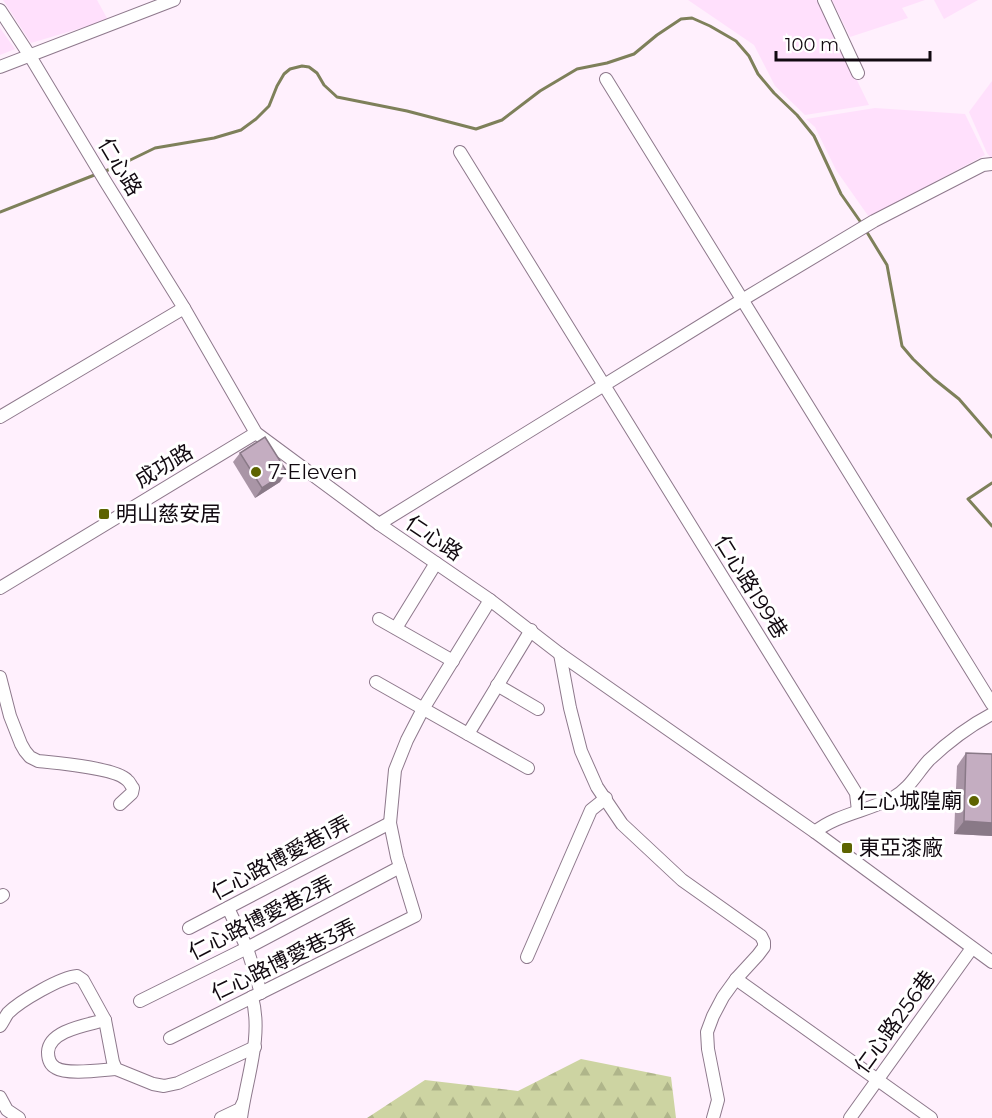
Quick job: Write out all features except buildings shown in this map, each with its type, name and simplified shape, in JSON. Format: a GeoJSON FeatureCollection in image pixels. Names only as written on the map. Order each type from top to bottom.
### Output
{"type":"FeatureCollection","features":[{"type":"Feature","properties":{"kind":"street"},"geometry":{"type":"LineString","coordinates":[[0,67],[174,0]]}},
{"type":"Feature","properties":{"kind":"street"},"geometry":{"type":"LineString","coordinates":[[824,0],[858,73]]}},
{"type":"Feature","properties":{"kind":"street","name":"仁心路"},"geometry":{"type":"LineString","coordinates":[[0,10],[184,308],[256,433],[379,524],[490,600],[560,654],[815,832],[992,962]]}},
{"type":"Feature","properties":{"kind":"street"},"geometry":{"type":"LineString","coordinates":[[606,79],[992,704]]}},
{"type":"Feature","properties":{"kind":"street","name":"仁心路199巷"},"geometry":{"type":"LineString","coordinates":[[460,152],[856,794],[858,811]]}},
{"type":"Feature","properties":{"kind":"street"},"geometry":{"type":"LineString","coordinates":[[379,524],[742,300],[870,224],[983,165],[992,164]]}},
{"type":"Feature","properties":{"kind":"street"},"geometry":{"type":"LineString","coordinates":[[0,417],[184,308]]}},
{"type":"Feature","properties":{"kind":"street","name":"成功路"},"geometry":{"type":"LineString","coordinates":[[0,588],[256,433]]}},
{"type":"Feature","properties":{"kind":"street"},"geometry":{"type":"LineString","coordinates":[[396,628],[436,563]]}},
{"type":"Feature","properties":{"kind":"street"},"geometry":{"type":"LineString","coordinates":[[400,867],[390,823],[395,770],[423,709],[490,600]]}},
{"type":"Feature","properties":{"kind":"street"},"geometry":{"type":"LineString","coordinates":[[379,619],[453,661]]}},
{"type":"Feature","properties":{"kind":"street"},"geometry":{"type":"LineString","coordinates":[[468,734],[531,630]]}},
{"type":"Feature","properties":{"kind":"street"},"geometry":{"type":"LineString","coordinates":[[560,654],[581,751],[597,787],[622,824],[682,879],[761,936],[764,942],[764,947],[723,997],[707,1032],[718,1100],[713,1118]]}},
{"type":"Feature","properties":{"kind":"street"},"geometry":{"type":"LineString","coordinates":[[0,677],[9,716],[24,752],[38,761],[109,771],[121,776],[128,780],[132,793],[120,804]]}},
{"type":"Feature","properties":{"kind":"street"},"geometry":{"type":"LineString","coordinates":[[376,682],[528,768]]}},
{"type":"Feature","properties":{"kind":"street"},"geometry":{"type":"LineString","coordinates":[[497,685],[538,709]]}},
{"type":"Feature","properties":{"kind":"street"},"geometry":{"type":"LineString","coordinates":[[815,832],[825,824],[895,796],[908,786],[929,761],[958,736],[992,714]]}},
{"type":"Feature","properties":{"kind":"street"},"geometry":{"type":"LineString","coordinates":[[527,957],[591,810],[606,798]]}},
{"type":"Feature","properties":{"kind":"street","name":"仁心路博愛巷1弄"},"geometry":{"type":"LineString","coordinates":[[189,928],[390,823]]}},
{"type":"Feature","properties":{"kind":"street","name":"仁心路博愛巷3弄"},"geometry":{"type":"LineString","coordinates":[[170,1038],[415,916],[400,867]]}},
{"type":"Feature","properties":{"kind":"street","name":"仁心路博愛巷2弄"},"geometry":{"type":"LineString","coordinates":[[140,1001],[247,948],[400,867]]}},
{"type":"Feature","properties":{"kind":"street"},"geometry":{"type":"LineString","coordinates":[[228,909],[247,948],[257,995],[255,1047],[241,1118]]}},
{"type":"Feature","properties":{"kind":"street","name":"仁心路256巷"},"geometry":{"type":"LineString","coordinates":[[850,1118],[972,948]]}},
{"type":"Feature","properties":{"kind":"street"},"geometry":{"type":"LineString","coordinates":[[0,1026],[8,1013],[35,994],[69,977],[77,976],[83,980],[105,1020],[116,1069]]}},
{"type":"Feature","properties":{"kind":"street"},"geometry":{"type":"LineString","coordinates":[[736,979],[932,1118]]}},
{"type":"Feature","properties":{"kind":"street"},"geometry":{"type":"LineString","coordinates":[[105,1020],[68,1030],[54,1038],[48,1049],[49,1061],[56,1069],[71,1072],[116,1069],[164,1086],[178,1083],[255,1047]]}},
{"type":"Feature","properties":{"kind":"street"},"geometry":{"type":"LineString","coordinates":[[0,1097],[8,1110],[19,1118]]}},
{"type":"Feature","properties":{"kind":"street"},"geometry":{"type":"LineString","coordinates":[[221,1118],[240,1109],[243,1103]]}},
{"type":"Feature","properties":{"kind":"shaded area"},"geometry":{"type":"Polygon","coordinates":[[[3,0],[97,0],[108,20],[31,43],[3,0]]]}},
{"type":"Feature","properties":{"kind":"shaded area"},"geometry":{"type":"Polygon","coordinates":[[[688,0],[818,0],[869,105],[805,115],[775,86],[754,45],[688,0]]]}},
{"type":"Feature","properties":{"kind":"shaded area"},"geometry":{"type":"Polygon","coordinates":[[[832,0],[925,0],[902,8],[908,18],[850,37],[832,0]]]}},
{"type":"Feature","properties":{"kind":"shaded area"},"geometry":{"type":"Polygon","coordinates":[[[934,0],[978,0],[944,19],[934,0]]]}},
{"type":"Feature","properties":{"kind":"shaded area"},"geometry":{"type":"Polygon","coordinates":[[[0,28],[15,49],[0,55],[0,28]]]}},
{"type":"Feature","properties":{"kind":"shaded area"},"geometry":{"type":"Polygon","coordinates":[[[992,81],[992,159],[987,153],[969,112],[992,81]]]}},
{"type":"Feature","properties":{"kind":"shaded area"},"geometry":{"type":"Polygon","coordinates":[[[875,108],[965,114],[985,155],[869,217],[836,170],[815,127],[806,119],[875,108]]]}},
{"type":"Feature","properties":{"kind":"green space"},"geometry":{"type":"Polygon","coordinates":[[[581,1059],[671,1077],[676,1118],[367,1118],[425,1080],[518,1091],[581,1059]]]}},
{"type":"Feature","properties":{"kind":"waterway"},"geometry":{"type":"LineString","coordinates":[[103,172],[155,148],[214,138],[241,130],[269,106],[284,74],[290,69],[302,66],[309,67],[317,73],[324,85],[337,97],[407,111],[476,129],[502,120],[540,91],[577,69],[607,63],[634,54],[681,19],[692,18],[736,41],[749,56],[758,74],[814,136],[841,194],[862,224]]}},
{"type":"Feature","properties":{"kind":"waterway"},"geometry":{"type":"LineString","coordinates":[[0,212],[97,174]]}},
{"type":"Feature","properties":{"kind":"waterway"},"geometry":{"type":"LineString","coordinates":[[865,229],[887,265],[902,346],[934,379],[959,399],[992,437]]}},
{"type":"Feature","properties":{"kind":"waterway"},"geometry":{"type":"LineString","coordinates":[[992,483],[968,499],[992,526]]}},
{"type":"Feature","properties":{"kind":"place","name":"7-Eleven"},"geometry":{"type":"Point","coordinates":[256,472]}},
{"type":"Feature","properties":{"kind":"place","name":"明山慈安居"},"geometry":{"type":"Point","coordinates":[104,514]}},
{"type":"Feature","properties":{"kind":"place","name":"仁心城隍廟"},"geometry":{"type":"Point","coordinates":[974,801]}},
{"type":"Feature","properties":{"kind":"place","name":"東亞漆廠"},"geometry":{"type":"Point","coordinates":[847,848]}}]}
